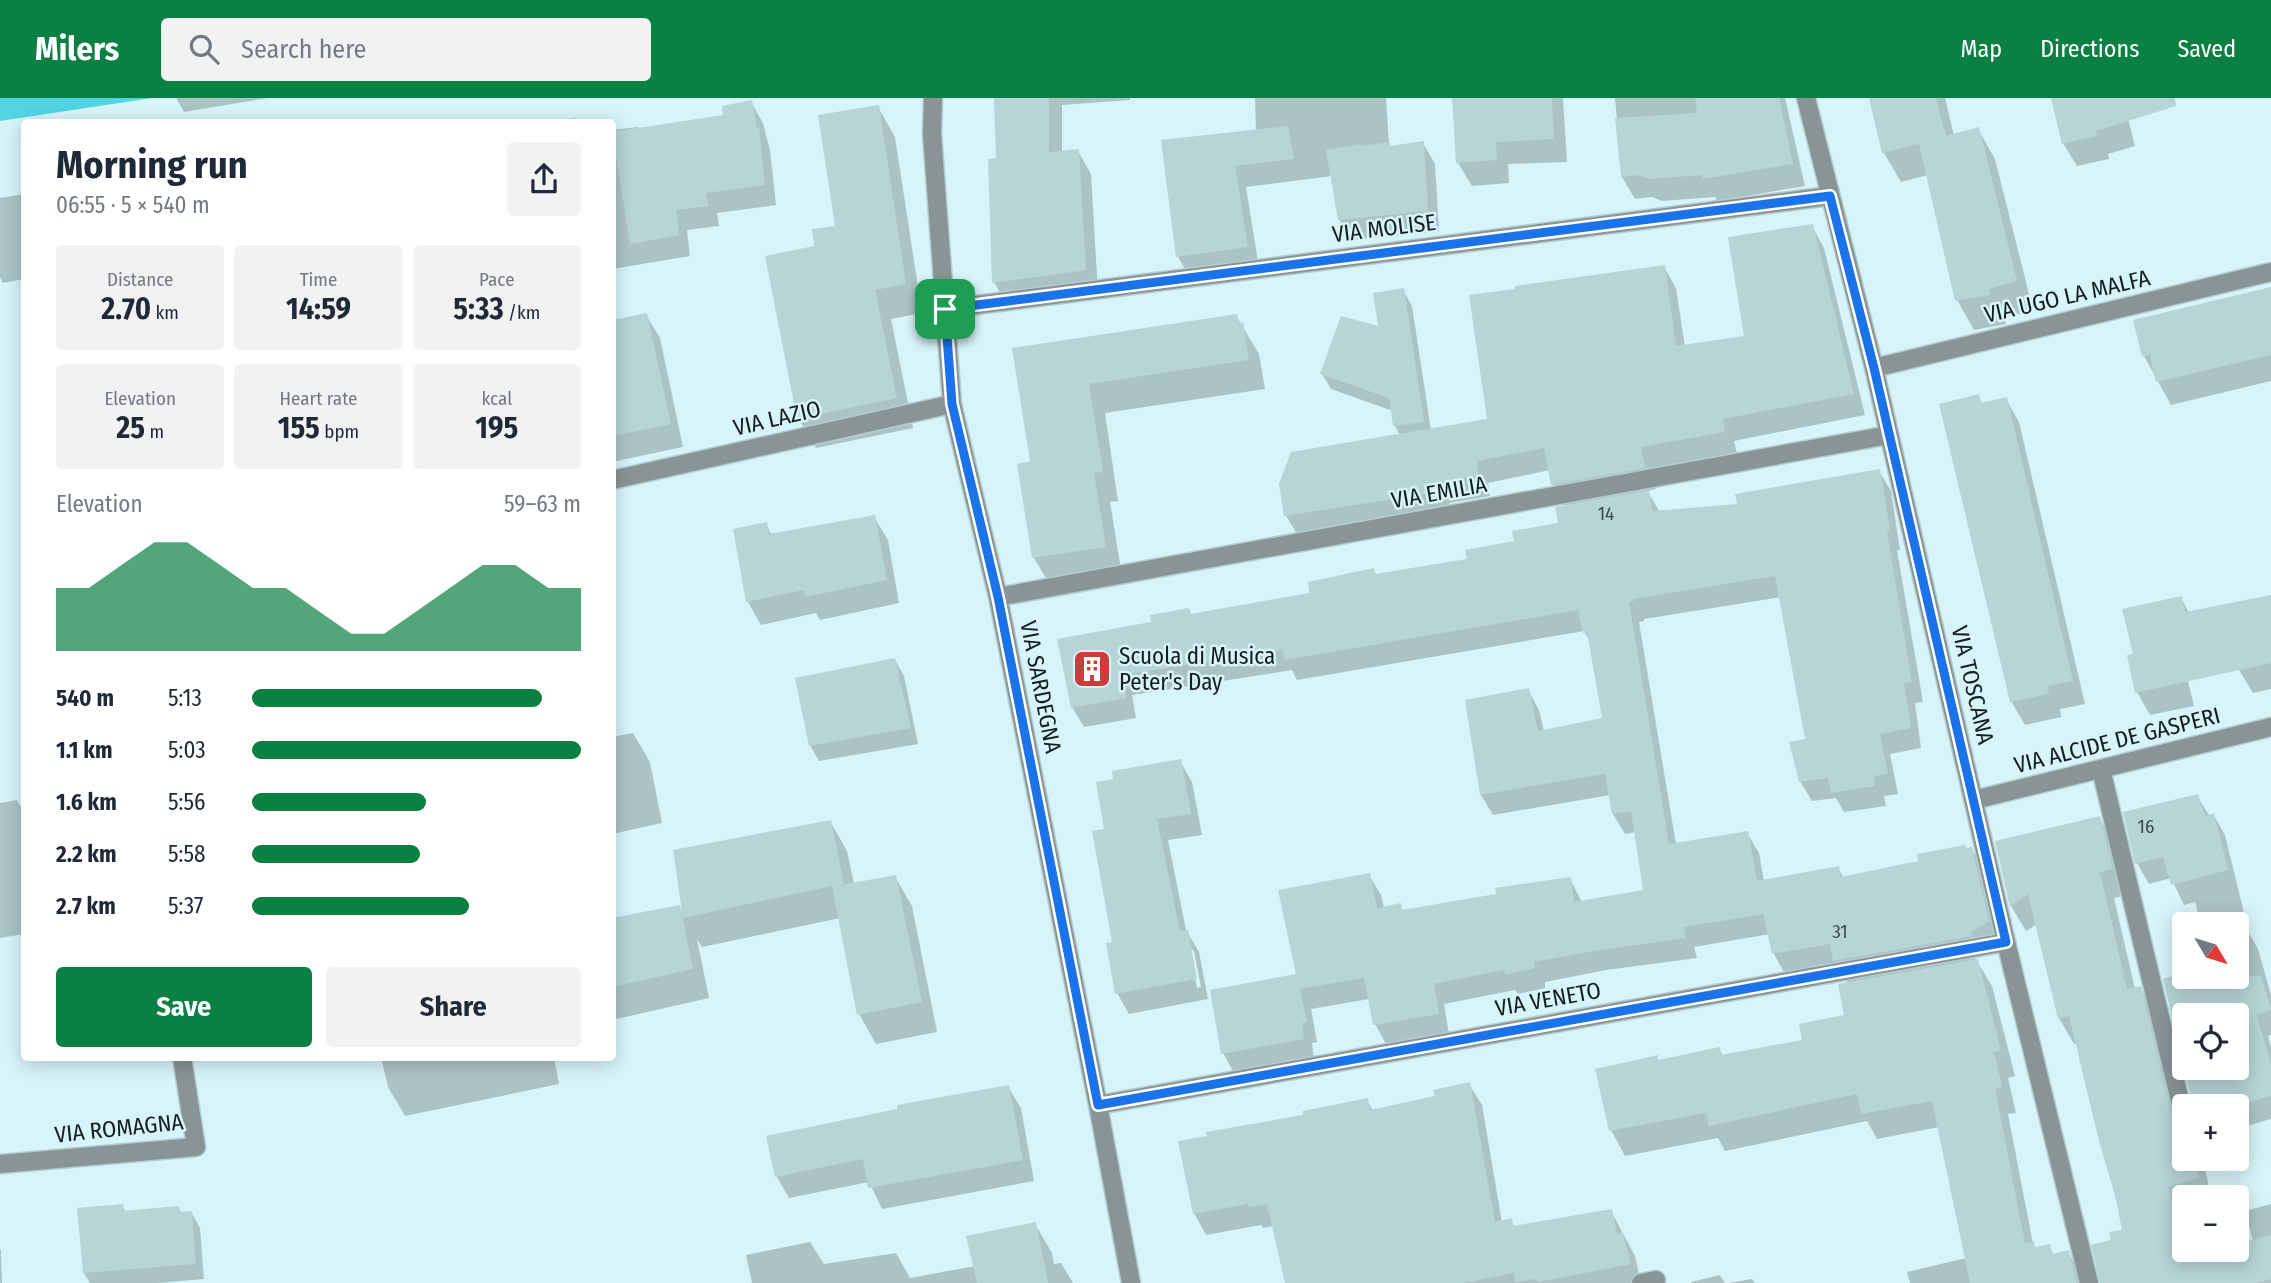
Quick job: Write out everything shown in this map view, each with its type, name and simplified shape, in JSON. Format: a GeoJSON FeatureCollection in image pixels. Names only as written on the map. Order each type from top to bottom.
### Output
{"type":"FeatureCollection","features":[{"type":"Feature","properties":{"kind":"street","name":"VIA SARDEGNA"},"geometry":{"type":"LineString","coordinates":[[933,98],[932,134],[952,404],[998,597],[1131,1283]]}},
{"type":"Feature","properties":{"kind":"street","name":"VIA TOSCANA"},"geometry":{"type":"LineString","coordinates":[[1806,98],[1874,368],[2006,942],[2089,1283]]}},
{"type":"Feature","properties":{"kind":"street","name":"VIA MOLISE"},"geometry":{"type":"LineString","coordinates":[[945,309],[1830,196]]}},
{"type":"Feature","properties":{"kind":"street","name":"VIA UGO LA MALFA"},"geometry":{"type":"LineString","coordinates":[[1874,368],[2271,272]]}},
{"type":"Feature","properties":{"kind":"street","name":"VIA LAZIO"},"geometry":{"type":"LineString","coordinates":[[616,479],[952,404]]}},
{"type":"Feature","properties":{"kind":"street","name":"VIA EMILIA"},"geometry":{"type":"LineString","coordinates":[[998,597],[1889,435]]}},
{"type":"Feature","properties":{"kind":"street","name":"VIA ALCIDE DE GASPERI"},"geometry":{"type":"LineString","coordinates":[[1974,800],[2271,727]]}},
{"type":"Feature","properties":{"kind":"street"},"geometry":{"type":"LineString","coordinates":[[2101,768],[2178,1094]]}},
{"type":"Feature","properties":{"kind":"street","name":"VIA VENETO"},"geometry":{"type":"LineString","coordinates":[[1098,1105],[2006,942]]}},
{"type":"Feature","properties":{"kind":"street","name":"VIA ROMAGNA"},"geometry":{"type":"LineString","coordinates":[[0,1164],[196,1147],[183,1061]]}},
{"type":"Feature","properties":{"kind":"shaded area"},"geometry":{"type":"Polygon","coordinates":[[[0,98],[152,98],[0,121],[0,98]]]}},
{"type":"Feature","properties":{"kind":"building"},"geometry":{"type":"Polygon","coordinates":[[[994,98],[1049,98],[1049,152],[1079,149],[1086,270],[992,283],[988,159],[996,158],[994,98]]]}},
{"type":"Feature","properties":{"kind":"building"},"geometry":{"type":"Polygon","coordinates":[[[1452,98],[1552,98],[1554,139],[1496,142],[1497,160],[1456,163],[1452,98]]]}},
{"type":"Feature","properties":{"kind":"building"},"geometry":{"type":"Polygon","coordinates":[[[1695,98],[1779,98],[1793,164],[1703,179],[1702,175],[1648,179],[1638,175],[1621,177],[1615,118],[1697,113],[1695,98]]]}},
{"type":"Feature","properties":{"kind":"building"},"geometry":{"type":"Polygon","coordinates":[[[1869,98],[1936,98],[1946,136],[1979,127],[2017,281],[1989,289],[1990,295],[1955,301],[1919,144],[1882,153],[1869,98]]]}},
{"type":"Feature","properties":{"kind":"building"},"geometry":{"type":"Polygon","coordinates":[[[2051,98],[2175,98],[2176,106],[2096,131],[2097,136],[2062,144],[2051,98]]]}},
{"type":"Feature","properties":{"kind":"building"},"geometry":{"type":"Polygon","coordinates":[[[752,100],[757,128],[759,127],[765,185],[706,193],[709,206],[676,210],[679,235],[630,244],[616,157],[616,131],[723,115],[722,106],[752,100]]]}},
{"type":"Feature","properties":{"kind":"building"},"geometry":{"type":"Polygon","coordinates":[[[879,105],[906,284],[875,290],[897,398],[797,419],[765,256],[814,246],[812,229],[835,226],[818,115],[879,105]]]}},
{"type":"Feature","properties":{"kind":"building"},"geometry":{"type":"Polygon","coordinates":[[[1288,126],[1294,159],[1235,166],[1248,247],[1176,257],[1161,140],[1288,126]]]}},
{"type":"Feature","properties":{"kind":"building"},"geometry":{"type":"Polygon","coordinates":[[[1424,141],[1428,211],[1338,220],[1326,150],[1361,144],[1390,142],[1390,146],[1424,141]]]}},
{"type":"Feature","properties":{"kind":"building"},"geometry":{"type":"Polygon","coordinates":[[[1813,224],[1854,394],[1723,419],[1725,432],[1641,447],[1645,468],[1551,485],[1544,448],[1477,461],[1478,475],[1438,482],[1439,492],[1284,516],[1279,484],[1291,452],[1487,419],[1469,295],[1665,265],[1676,346],[1744,336],[1728,237],[1813,224]]]}},
{"type":"Feature","properties":{"kind":"building"},"geometry":{"type":"Polygon","coordinates":[[[2271,287],[2271,355],[2156,382],[2150,355],[2142,357],[2133,320],[2271,287]]]}},
{"type":"Feature","properties":{"kind":"building"},"geometry":{"type":"Polygon","coordinates":[[[1404,288],[1424,422],[1393,426],[1389,398],[1320,374],[1341,316],[1378,326],[1373,293],[1404,288]]]}},
{"type":"Feature","properties":{"kind":"building"},"geometry":{"type":"Polygon","coordinates":[[[647,313],[671,424],[616,435],[616,319],[647,313]]]}},
{"type":"Feature","properties":{"kind":"building"},"geometry":{"type":"Polygon","coordinates":[[[1237,314],[1239,323],[1243,322],[1249,360],[1089,384],[1103,472],[1094,473],[1106,547],[1032,558],[1017,464],[1030,461],[1012,348],[1237,314]]]}},
{"type":"Feature","properties":{"kind":"building"},"geometry":{"type":"Polygon","coordinates":[[[1979,394],[1981,403],[2007,397],[2073,681],[2048,686],[2049,694],[2010,702],[1939,404],[1979,394]]]}},
{"type":"Feature","properties":{"kind":"building"},"geometry":{"type":"Polygon","coordinates":[[[1880,469],[1890,530],[1887,531],[1912,682],[1904,683],[1911,728],[1880,734],[1888,774],[1874,776],[1875,786],[1831,793],[1828,778],[1799,782],[1789,742],[1805,739],[1775,576],[1633,599],[1634,601],[1629,602],[1669,844],[1748,831],[1757,881],[1839,866],[1841,877],[1918,861],[1917,854],[1965,845],[1966,848],[1972,847],[1989,921],[1971,933],[1972,936],[1833,961],[1830,944],[1772,954],[1763,914],[1684,927],[1686,938],[1534,962],[1535,968],[1505,975],[1504,970],[1434,984],[1439,1014],[1373,1025],[1364,978],[1300,989],[1307,1022],[1302,1023],[1304,1039],[1221,1054],[1210,990],[1296,974],[1278,890],[1370,873],[1377,908],[1401,903],[1402,910],[1496,894],[1495,888],[1571,877],[1574,902],[1643,890],[1631,811],[1612,814],[1605,774],[1480,795],[1465,700],[1529,688],[1538,731],[1602,718],[1587,632],[1583,633],[1578,610],[1284,660],[1282,650],[1122,675],[1126,698],[1071,708],[1057,639],[1151,622],[1150,615],[1189,608],[1191,614],[1309,593],[1308,582],[1374,568],[1375,574],[1467,559],[1465,550],[1514,541],[1512,531],[1558,523],[1555,507],[1649,490],[1652,511],[1737,504],[1735,494],[1880,469]]]}},
{"type":"Feature","properties":{"kind":"building"},"geometry":{"type":"Polygon","coordinates":[[[875,515],[887,580],[805,597],[804,590],[746,602],[733,529],[767,522],[769,534],[875,515]]]}},
{"type":"Feature","properties":{"kind":"building"},"geometry":{"type":"Polygon","coordinates":[[[2271,595],[2271,663],[2135,693],[2127,655],[2133,654],[2122,609],[2182,596],[2185,612],[2271,595]]]}},
{"type":"Feature","properties":{"kind":"building"},"geometry":{"type":"Polygon","coordinates":[[[895,658],[911,728],[809,746],[795,678],[895,658]]]}},
{"type":"Feature","properties":{"kind":"building"},"geometry":{"type":"Polygon","coordinates":[[[1181,759],[1191,814],[1157,819],[1180,931],[1188,930],[1197,979],[1115,994],[1106,943],[1112,942],[1092,831],[1104,829],[1096,782],[1113,779],[1112,771],[1181,759]]]}},
{"type":"Feature","properties":{"kind":"building"},"geometry":{"type":"Polygon","coordinates":[[[2198,794],[2205,816],[2214,813],[2228,870],[2171,885],[2163,857],[2135,864],[2123,812],[2198,794]]]}},
{"type":"Feature","properties":{"kind":"building"},"geometry":{"type":"Polygon","coordinates":[[[2100,816],[2113,869],[2100,872],[2127,989],[2141,986],[2172,1117],[2172,1171],[2198,1171],[2199,1178],[2168,1187],[2172,1203],[2172,1262],[2249,1262],[2249,1241],[2271,1235],[2271,1279],[2257,1283],[2100,1283],[2091,1245],[2111,1240],[2109,1232],[2122,1230],[2116,1199],[2069,1016],[2058,1019],[2028,894],[2010,907],[1995,841],[2100,816]]]}},
{"type":"Feature","properties":{"kind":"building"},"geometry":{"type":"Polygon","coordinates":[[[831,820],[844,884],[835,886],[896,875],[922,1002],[857,1015],[832,886],[683,918],[673,850],[831,820]]]}},
{"type":"Feature","properties":{"kind":"building"},"geometry":{"type":"Polygon","coordinates":[[[680,905],[693,969],[616,986],[616,917],[680,905]]]}},
{"type":"Feature","properties":{"kind":"building"},"geometry":{"type":"Polygon","coordinates":[[[1978,959],[2001,1051],[1994,1052],[2002,1087],[1995,1089],[2025,1243],[2034,1241],[2035,1247],[2050,1244],[2052,1254],[2069,1250],[2077,1283],[1970,1283],[1932,1101],[1861,1114],[1857,1094],[1709,1126],[1706,1113],[1609,1131],[1595,1069],[1658,1055],[1658,1060],[1720,1047],[1721,1055],[1802,1040],[1799,1024],[1844,1015],[1838,984],[1978,959]]]}},
{"type":"Feature","properties":{"kind":"building"},"geometry":{"type":"Polygon","coordinates":[[[2172,976],[2172,989],[2249,989],[2249,976],[2261,976],[2271,1010],[2257,1015],[2271,1064],[2271,1096],[2249,1102],[2249,1094],[2190,1094],[2187,1080],[2249,1080],[2249,1003],[2172,1003],[2172,1017],[2163,979],[2172,976]]]}},
{"type":"Feature","properties":{"kind":"building"},"geometry":{"type":"Polygon","coordinates":[[[1470,1082],[1495,1222],[1512,1218],[1513,1226],[1612,1209],[1617,1234],[1623,1233],[1631,1264],[1538,1282],[1536,1279],[1515,1282],[1514,1273],[1464,1283],[1285,1283],[1267,1204],[1249,1207],[1248,1204],[1193,1214],[1178,1141],[1207,1136],[1206,1132],[1303,1115],[1303,1111],[1368,1098],[1370,1110],[1435,1096],[1433,1090],[1470,1082]]]}},
{"type":"Feature","properties":{"kind":"building"},"geometry":{"type":"Polygon","coordinates":[[[1009,1085],[1023,1160],[868,1188],[863,1159],[775,1177],[766,1136],[897,1109],[897,1105],[1009,1085]]]}},
{"type":"Feature","properties":{"kind":"building"},"geometry":{"type":"Polygon","coordinates":[[[123,1204],[123,1211],[179,1206],[180,1212],[192,1211],[196,1264],[83,1273],[77,1208],[123,1204]]]}},
{"type":"Feature","properties":{"kind":"building"},"geometry":{"type":"Polygon","coordinates":[[[1036,1222],[1048,1283],[977,1283],[966,1236],[1036,1222]]]}},
{"type":"Feature","properties":{"kind":"place","name":"Scuola di Musica Peter's Day"},"geometry":{"type":"Point","coordinates":[1092,669]}},
{"type":"Feature","properties":{"kind":"route"},"geometry":{"type":"LineString","coordinates":[[1830,196],[1874,368],[2006,942],[1098,1105],[998,597],[952,404],[945,309],[1830,196]]}}]}
